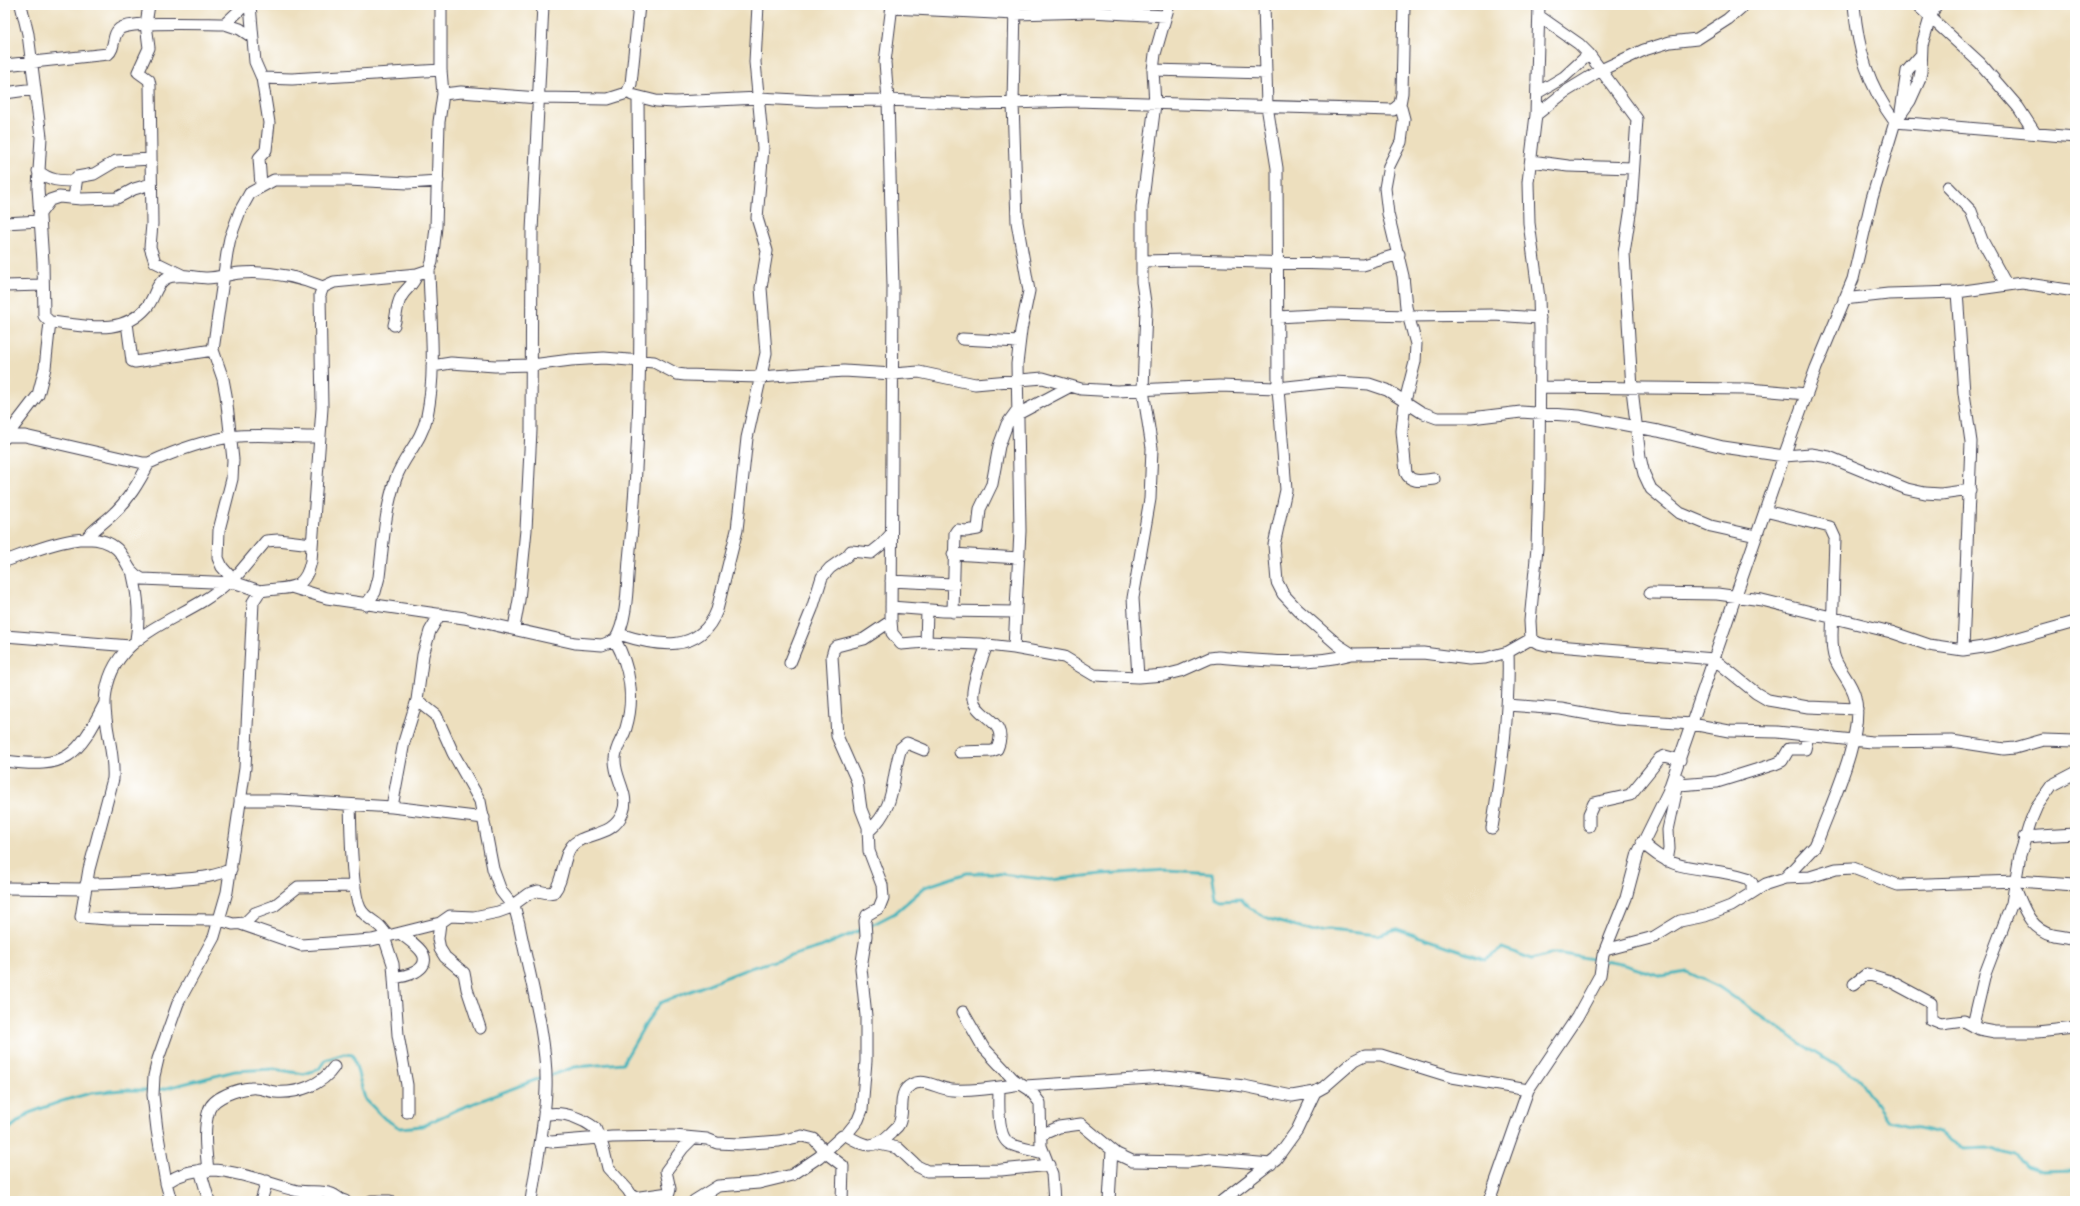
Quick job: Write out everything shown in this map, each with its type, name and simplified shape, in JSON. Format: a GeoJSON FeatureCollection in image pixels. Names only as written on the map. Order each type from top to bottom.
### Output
{"type":"FeatureCollection","features":[{"type":"Feature","properties":{"kind":"street"},"geometry":{"type":"LineString","coordinates":[[21,5],[32,63],[41,137],[38,171],[39,218],[44,316],[50,322],[106,327],[126,324],[145,309],[154,299],[160,284],[164,279],[172,276],[209,278],[224,275],[257,273],[279,274],[302,278],[324,287]]}},
{"type":"Feature","properties":{"kind":"street"},"geometry":{"type":"LineString","coordinates":[[225,24],[245,5]]}},
{"type":"Feature","properties":{"kind":"street"},"geometry":{"type":"LineString","coordinates":[[250,5],[255,62],[262,78],[269,123],[266,150],[259,158],[260,186]]}},
{"type":"Feature","properties":{"kind":"street"},"geometry":{"type":"LineString","coordinates":[[366,605],[375,592],[396,479],[423,431],[431,392],[432,366],[429,270],[434,246],[438,181],[439,122],[444,94],[441,70],[441,5]]}},
{"type":"Feature","properties":{"kind":"street"},"geometry":{"type":"LineString","coordinates":[[514,628],[519,600],[526,530],[531,430],[531,270],[543,5]]}},
{"type":"Feature","properties":{"kind":"street"},"geometry":{"type":"LineString","coordinates":[[627,93],[632,74],[639,5]]}},
{"type":"Feature","properties":{"kind":"street"},"geometry":{"type":"LineString","coordinates":[[290,587],[327,598],[366,605],[440,614],[582,643],[602,645],[617,637],[646,643],[683,643],[706,631],[713,621],[737,530],[744,458],[766,353],[761,288],[767,251],[757,218],[762,168],[759,98],[755,62],[758,5]]}},
{"type":"Feature","properties":{"kind":"street"},"geometry":{"type":"LineString","coordinates":[[1264,5],[1267,106],[1277,168],[1278,388],[1286,490],[1274,546],[1277,582],[1283,594],[1298,610],[1338,645],[1352,654]]}},
{"type":"Feature","properties":{"kind":"street"},"geometry":{"type":"LineString","coordinates":[[1404,5],[1402,93],[1400,104],[1404,119],[1402,142],[1389,166],[1385,188],[1388,214],[1399,254],[1405,301],[1415,334],[1416,354],[1405,401],[1402,439],[1406,473],[1412,480],[1434,479]]}},
{"type":"Feature","properties":{"kind":"street"},"geometry":{"type":"LineString","coordinates":[[1536,115],[1560,96],[1601,70],[1644,50],[1670,42],[1698,39],[1733,15],[1744,5]]}},
{"type":"Feature","properties":{"kind":"street"},"geometry":{"type":"LineString","coordinates":[[1854,5],[1860,44],[1869,79],[1878,96],[1898,119],[2075,137]]}},
{"type":"Feature","properties":{"kind":"street"},"geometry":{"type":"LineString","coordinates":[[1917,5],[1980,63],[2015,104],[2035,133]]}},
{"type":"Feature","properties":{"kind":"street"},"geometry":{"type":"LineString","coordinates":[[1489,1201],[1528,1090],[1577,1017],[1600,975],[1604,952],[1626,898],[1642,842],[1668,792],[1679,763],[1784,456],[1852,279],[1872,198],[1898,119],[1910,101],[1922,72],[1922,45],[1930,18],[1936,5]]}},
{"type":"Feature","properties":{"kind":"street"},"geometry":{"type":"LineString","coordinates":[[149,6],[168,25]]}},
{"type":"Feature","properties":{"kind":"street"},"geometry":{"type":"LineString","coordinates":[[149,6],[146,24],[149,48],[138,72],[149,80],[151,159],[150,247],[152,257],[160,265],[188,277]]}},
{"type":"Feature","properties":{"kind":"street"},"geometry":{"type":"LineString","coordinates":[[1138,677],[1133,598],[1144,544],[1150,499],[1152,448],[1143,390],[1146,309],[1142,282],[1143,190],[1155,104],[1153,70],[1156,49],[1168,10],[1090,12],[892,6],[885,62],[888,100],[893,286],[891,621],[892,633],[900,644],[926,642],[1014,648],[1064,657],[1091,674],[1138,677],[1176,672],[1210,658],[1218,657],[1308,662],[1323,661],[1352,654],[1423,653],[1469,659],[1485,658],[1508,652],[1531,639]]}},
{"type":"Feature","properties":{"kind":"street"},"geometry":{"type":"LineString","coordinates":[[1014,648],[1019,558],[1020,500],[1017,381],[1019,342],[1029,291],[1017,222],[1016,156],[1013,103],[1015,9]]}},
{"type":"Feature","properties":{"kind":"street"},"geometry":{"type":"LineString","coordinates":[[1539,10],[1589,54],[1637,119],[1632,168],[1631,207],[1624,253],[1632,389],[1638,427],[1640,457],[1644,474],[1651,490],[1689,518],[1711,526],[1756,536]]}},
{"type":"Feature","properties":{"kind":"street"},"geometry":{"type":"LineString","coordinates":[[1531,639],[1530,620],[1537,548],[1541,388],[1540,318],[1529,223],[1528,182],[1536,115],[1539,10]]}},
{"type":"Feature","properties":{"kind":"street"},"geometry":{"type":"LineString","coordinates":[[5,66],[108,54],[112,49],[116,31],[121,27],[146,24],[225,24],[240,29],[252,37]]}},
{"type":"Feature","properties":{"kind":"street"},"geometry":{"type":"LineString","coordinates":[[1537,93],[1564,77],[1589,54]]}},
{"type":"Feature","properties":{"kind":"street"},"geometry":{"type":"LineString","coordinates":[[262,78],[292,79],[441,70]]}},
{"type":"Feature","properties":{"kind":"street"},"geometry":{"type":"LineString","coordinates":[[1153,70],[1266,73]]}},
{"type":"Feature","properties":{"kind":"street"},"geometry":{"type":"LineString","coordinates":[[5,93],[34,89]]}},
{"type":"Feature","properties":{"kind":"street"},"geometry":{"type":"LineString","coordinates":[[444,94],[461,92],[538,98],[608,99],[627,93],[638,98],[675,102],[759,98],[816,101],[888,100],[978,104],[1075,101],[1388,110],[1394,110],[1400,104]]}},
{"type":"Feature","properties":{"kind":"street"},"geometry":{"type":"LineString","coordinates":[[105,703],[114,766],[113,779],[85,886],[80,917],[108,920],[220,920],[233,924],[241,924],[301,945],[354,942],[386,937],[440,922],[450,916],[489,915],[512,906],[528,894],[538,891],[548,893],[554,892],[572,846],[578,841],[608,830],[616,824],[624,811],[624,794],[615,759],[620,741],[626,728],[630,684],[625,658],[617,637],[623,615],[632,526],[638,436],[640,277],[638,98]]}},
{"type":"Feature","properties":{"kind":"street"},"geometry":{"type":"LineString","coordinates":[[39,218],[50,200],[75,181],[77,177],[94,174],[116,161],[151,159]]}},
{"type":"Feature","properties":{"kind":"street"},"geometry":{"type":"LineString","coordinates":[[1531,161],[1568,166],[1632,168]]}},
{"type":"Feature","properties":{"kind":"street"},"geometry":{"type":"LineString","coordinates":[[38,171],[46,178],[54,181],[75,181]]}},
{"type":"Feature","properties":{"kind":"street"},"geometry":{"type":"LineString","coordinates":[[232,582],[218,558],[219,530],[232,473],[231,437],[223,378],[213,350],[230,238],[240,210],[250,193],[260,186],[274,180],[292,179],[408,183],[438,181]]}},
{"type":"Feature","properties":{"kind":"street"},"geometry":{"type":"LineString","coordinates":[[74,197],[75,181]]}},
{"type":"Feature","properties":{"kind":"street"},"geometry":{"type":"LineString","coordinates":[[50,200],[59,197],[74,197],[81,199],[117,198],[134,189],[151,184]]}},
{"type":"Feature","properties":{"kind":"street"},"geometry":{"type":"LineString","coordinates":[[1948,187],[1971,211],[1982,240],[2006,284]]}},
{"type":"Feature","properties":{"kind":"street"},"geometry":{"type":"LineString","coordinates":[[5,223],[39,218]]}},
{"type":"Feature","properties":{"kind":"street"},"geometry":{"type":"LineString","coordinates":[[1143,261],[1188,260],[1278,264],[1363,265],[1399,254]]}},
{"type":"Feature","properties":{"kind":"street"},"geometry":{"type":"LineString","coordinates":[[133,574],[142,579],[232,582],[260,591],[290,587],[300,584],[308,575],[312,544],[320,437],[322,385],[319,303],[324,287],[334,282],[417,274],[429,270]]}},
{"type":"Feature","properties":{"kind":"street"},"geometry":{"type":"LineString","coordinates":[[394,324],[397,304],[401,296],[415,281],[417,274]]}},
{"type":"Feature","properties":{"kind":"street"},"geometry":{"type":"LineString","coordinates":[[1844,300],[1888,294],[1957,292],[2006,284],[2035,284],[2075,291]]}},
{"type":"Feature","properties":{"kind":"street"},"geometry":{"type":"LineString","coordinates":[[5,286],[43,286]]}},
{"type":"Feature","properties":{"kind":"street"},"geometry":{"type":"LineString","coordinates":[[1957,292],[1964,393],[1971,442],[1963,650]]}},
{"type":"Feature","properties":{"kind":"street"},"geometry":{"type":"LineString","coordinates":[[1278,317],[1332,314],[1409,316],[1494,315],[1540,318]]}},
{"type":"Feature","properties":{"kind":"street"},"geometry":{"type":"LineString","coordinates":[[6,437],[38,395],[45,368],[50,322]]}},
{"type":"Feature","properties":{"kind":"street"},"geometry":{"type":"LineString","coordinates":[[126,324],[132,361],[135,362],[213,350]]}},
{"type":"Feature","properties":{"kind":"street"},"geometry":{"type":"LineString","coordinates":[[962,339],[1019,342]]}},
{"type":"Feature","properties":{"kind":"street"},"geometry":{"type":"LineString","coordinates":[[432,366],[451,363],[495,366],[532,365],[586,359],[639,360],[654,362],[677,374],[685,376],[760,377],[844,371],[893,374],[919,372],[975,384],[1043,378],[1072,386],[1103,390],[1143,390],[1219,386],[1278,388],[1333,382],[1369,384],[1387,390],[1422,412],[1437,418],[1459,419],[1541,412],[1579,416],[1638,427],[1723,447],[1784,456],[1811,454],[1829,457],[1907,489],[1925,493],[1940,494],[1970,490]]}},
{"type":"Feature","properties":{"kind":"street"},"geometry":{"type":"LineString","coordinates":[[953,612],[954,537],[957,530],[966,531],[978,528],[979,513],[993,480],[998,446],[1007,424],[1018,412],[1072,386]]}},
{"type":"Feature","properties":{"kind":"street"},"geometry":{"type":"LineString","coordinates":[[1541,388],[1748,389],[1807,394]]}},
{"type":"Feature","properties":{"kind":"street"},"geometry":{"type":"LineString","coordinates":[[6,437],[25,436],[132,461],[149,462],[182,449],[231,437],[320,437]]}},
{"type":"Feature","properties":{"kind":"street"},"geometry":{"type":"LineString","coordinates":[[86,539],[96,527],[121,506],[138,485],[149,462]]}},
{"type":"Feature","properties":{"kind":"street"},"geometry":{"type":"LineString","coordinates":[[1765,511],[1830,527],[1835,538],[1832,635],[1835,659],[1855,696],[1857,709],[1852,740],[1839,788],[1819,837],[1814,846],[1785,878]]}},
{"type":"Feature","properties":{"kind":"street"},"geometry":{"type":"LineString","coordinates":[[790,663],[812,610],[822,577],[830,568],[847,556],[850,551],[871,553],[891,534]]}},
{"type":"Feature","properties":{"kind":"street"},"geometry":{"type":"LineString","coordinates":[[5,561],[58,542],[86,539],[102,542],[117,550],[133,574],[139,599],[140,613],[133,643]]}},
{"type":"Feature","properties":{"kind":"street"},"geometry":{"type":"LineString","coordinates":[[5,761],[40,764],[51,763],[69,756],[96,721],[105,703],[109,680],[118,662],[133,643],[150,629],[205,600],[232,582],[266,541],[312,544]]}},
{"type":"Feature","properties":{"kind":"street"},"geometry":{"type":"LineString","coordinates":[[954,554],[1019,558]]}},
{"type":"Feature","properties":{"kind":"street"},"geometry":{"type":"LineString","coordinates":[[891,581],[953,584]]}},
{"type":"Feature","properties":{"kind":"street"},"geometry":{"type":"LineString","coordinates":[[171,1201],[166,1183],[153,1089],[158,1059],[178,1003],[214,937],[220,920],[231,869],[245,768],[253,602],[260,591]]}},
{"type":"Feature","properties":{"kind":"street"},"geometry":{"type":"LineString","coordinates":[[1650,593],[1735,596],[1762,600],[1833,617],[1929,645],[1963,650],[1990,646],[2075,622]]}},
{"type":"Feature","properties":{"kind":"street"},"geometry":{"type":"LineString","coordinates":[[891,607],[927,611],[1016,612]]}},
{"type":"Feature","properties":{"kind":"street"},"geometry":{"type":"LineString","coordinates":[[926,642],[927,611]]}},
{"type":"Feature","properties":{"kind":"street"},"geometry":{"type":"LineString","coordinates":[[392,807],[404,742],[417,700],[423,655],[430,632],[440,614]]}},
{"type":"Feature","properties":{"kind":"street"},"geometry":{"type":"LineString","coordinates":[[694,1201],[718,1186],[759,1183],[792,1175],[803,1170],[838,1139],[846,1135],[858,1120],[862,1110],[866,1061],[866,1016],[860,968],[865,943],[865,921],[867,915],[879,908],[883,898],[882,885],[869,851],[867,822],[861,809],[857,781],[837,736],[832,656],[834,649],[837,646],[864,639],[891,621]]}},
{"type":"Feature","properties":{"kind":"street"},"geometry":{"type":"LineString","coordinates":[[5,636],[133,643]]}},
{"type":"Feature","properties":{"kind":"street"},"geometry":{"type":"LineString","coordinates":[[1531,639],[1538,643],[1553,645],[1714,659],[1756,693],[1768,700],[1808,707],[1857,709]]}},
{"type":"Feature","properties":{"kind":"street"},"geometry":{"type":"LineString","coordinates":[[960,752],[992,751],[997,749],[999,744],[998,728],[994,722],[979,711],[973,697],[987,645]]}},
{"type":"Feature","properties":{"kind":"street"},"geometry":{"type":"LineString","coordinates":[[1492,828],[1507,705],[1508,652]]}},
{"type":"Feature","properties":{"kind":"street"},"geometry":{"type":"LineString","coordinates":[[417,700],[436,716],[453,753],[480,802],[493,869],[501,891],[515,909],[519,924],[541,1034],[546,1071],[541,1140],[531,1201]]}},
{"type":"Feature","properties":{"kind":"street"},"geometry":{"type":"LineString","coordinates":[[1507,705],[1561,709],[1616,719],[1692,724],[1729,731],[1777,732],[1872,742],[1952,741],[2004,748],[2015,748],[2043,740],[2075,741]]}},
{"type":"Feature","properties":{"kind":"street"},"geometry":{"type":"LineString","coordinates":[[1679,785],[1717,782],[1775,764],[1782,761],[1789,749],[1804,750],[1808,736]]}},
{"type":"Feature","properties":{"kind":"street"},"geometry":{"type":"LineString","coordinates":[[868,832],[880,820],[891,799],[901,748],[907,743],[924,750]]}},
{"type":"Feature","properties":{"kind":"street"},"geometry":{"type":"LineString","coordinates":[[1589,826],[1589,814],[1594,803],[1630,795],[1660,758],[1665,756],[1679,763]]}},
{"type":"Feature","properties":{"kind":"street"},"geometry":{"type":"LineString","coordinates":[[1667,861],[1669,849],[1668,830],[1679,785],[1679,763]]}},
{"type":"Feature","properties":{"kind":"street"},"geometry":{"type":"LineString","coordinates":[[1973,1025],[1987,968],[2006,919],[2016,885],[2024,837],[2037,806],[2046,792],[2057,781],[2075,773]]}},
{"type":"Feature","properties":{"kind":"street"},"geometry":{"type":"LineString","coordinates":[[240,800],[287,800],[350,806],[392,807],[484,818]]}},
{"type":"Feature","properties":{"kind":"street"},"geometry":{"type":"LineString","coordinates":[[350,806],[352,866],[360,909],[379,924],[386,937],[393,964],[398,1035],[407,1085],[407,1112]]}},
{"type":"Feature","properties":{"kind":"street"},"geometry":{"type":"LineString","coordinates":[[2024,837],[2052,837],[2075,834]]}},
{"type":"Feature","properties":{"kind":"street"},"geometry":{"type":"LineString","coordinates":[[1642,842],[1667,861],[1687,868],[1721,872],[1747,878],[1752,883],[1752,892]]}},
{"type":"Feature","properties":{"kind":"street"},"geometry":{"type":"LineString","coordinates":[[1604,952],[1654,937],[1680,920],[1705,916],[1731,906],[1766,884],[1785,878],[1810,877],[1844,868],[1865,871],[1886,881],[1898,884],[2075,885]]}},
{"type":"Feature","properties":{"kind":"street"},"geometry":{"type":"LineString","coordinates":[[5,888],[85,886],[205,878],[222,874],[231,869]]}},
{"type":"Feature","properties":{"kind":"street"},"geometry":{"type":"LineString","coordinates":[[2016,885],[2025,914],[2033,924],[2047,933],[2075,939]]}},
{"type":"Feature","properties":{"kind":"street"},"geometry":{"type":"LineString","coordinates":[[241,924],[249,920],[254,913],[274,906],[298,887],[355,886]]}},
{"type":"Feature","properties":{"kind":"street"},"geometry":{"type":"LineString","coordinates":[[440,922],[438,939],[440,949],[445,957],[464,973],[480,1028]]}},
{"type":"Feature","properties":{"kind":"street"},"geometry":{"type":"LineString","coordinates":[[394,977],[409,976],[415,973],[420,968],[424,960],[422,953],[400,933]]}},
{"type":"Feature","properties":{"kind":"street"},"geometry":{"type":"LineString","coordinates":[[1854,984],[1867,974],[1878,976],[1931,1002],[1931,1020],[1936,1023],[1964,1021],[1986,1031],[2013,1033],[2075,1028]]}},
{"type":"Feature","properties":{"kind":"street"},"geometry":{"type":"LineString","coordinates":[[963,1012],[983,1047],[1013,1079],[1036,1096],[1040,1103],[1043,1153],[1050,1165],[1054,1187],[1054,1201]]}},
{"type":"Feature","properties":{"kind":"street"},"geometry":{"type":"LineString","coordinates":[[879,1144],[899,1125],[905,1090],[911,1085],[925,1082],[952,1090],[1166,1077],[1238,1085],[1292,1096],[1315,1092],[1331,1081],[1355,1060],[1373,1054],[1470,1081],[1528,1090]]}},
{"type":"Feature","properties":{"kind":"street"},"geometry":{"type":"LineString","coordinates":[[209,1201],[204,1171],[209,1110],[215,1101],[252,1088],[280,1092],[304,1088],[324,1080],[334,1067]]}},
{"type":"Feature","properties":{"kind":"street"},"geometry":{"type":"LineString","coordinates":[[999,1087],[999,1118],[1004,1140],[1009,1144],[1043,1153]]}},
{"type":"Feature","properties":{"kind":"street"},"geometry":{"type":"LineString","coordinates":[[1222,1201],[1227,1195],[1271,1164],[1297,1130],[1315,1092]]}},
{"type":"Feature","properties":{"kind":"street"},"geometry":{"type":"LineString","coordinates":[[544,1110],[549,1114],[556,1113],[572,1116],[592,1125],[597,1130],[600,1138],[608,1168],[628,1190],[634,1200],[669,1193],[670,1189],[666,1171],[678,1154],[692,1139]]}},
{"type":"Feature","properties":{"kind":"street"},"geometry":{"type":"LineString","coordinates":[[1041,1135],[1059,1127],[1081,1124],[1122,1158],[1137,1162],[1197,1161],[1212,1159],[1271,1164]]}},
{"type":"Feature","properties":{"kind":"street"},"geometry":{"type":"LineString","coordinates":[[846,1135],[860,1143],[869,1145],[879,1144],[898,1148],[917,1166],[927,1171],[1001,1170],[1050,1165]]}},
{"type":"Feature","properties":{"kind":"street"},"geometry":{"type":"LineString","coordinates":[[541,1140],[555,1142],[600,1138],[674,1136],[710,1140],[717,1143],[740,1144],[779,1141],[802,1136],[814,1139],[825,1152],[841,1162],[843,1166],[842,1201]]}},
{"type":"Feature","properties":{"kind":"street"},"geometry":{"type":"LineString","coordinates":[[1109,1201],[1112,1150]]}},
{"type":"Feature","properties":{"kind":"street"},"geometry":{"type":"LineString","coordinates":[[166,1183],[181,1174],[204,1171],[232,1172],[301,1191],[331,1194],[345,1201]]}},
{"type":"Feature","properties":{"kind":"street"},"geometry":{"type":"LineString","coordinates":[[261,1201],[267,1181]]}},
{"type":"Feature","properties":{"kind":"street"},"geometry":{"type":"LineString","coordinates":[[371,1201],[390,1201]]}},
{"type":"Feature","properties":{"kind":"waterway"},"geometry":{"type":"LineString","coordinates":[[868,927],[895,913],[925,887],[967,873],[993,873],[1051,880],[1102,874],[1167,870],[1212,873],[1216,897],[1221,900],[1241,899],[1249,908],[1269,919],[1314,932],[1329,930],[1377,935],[1397,929],[1485,959],[1502,948],[1532,959],[1550,954],[1562,954],[1621,964],[1662,976],[1687,972],[1719,987],[1803,1045],[1859,1079],[1888,1121],[1939,1133],[1964,1149],[1988,1148],[2015,1155],[2026,1166],[2041,1171],[2075,1170]]}},
{"type":"Feature","properties":{"kind":"waterway"},"geometry":{"type":"LineString","coordinates":[[549,1076],[575,1067],[623,1063],[646,1023],[660,1003],[750,968],[821,947],[863,929]]}},
{"type":"Feature","properties":{"kind":"waterway"},"geometry":{"type":"LineString","coordinates":[[5,1132],[29,1113],[62,1101],[91,1093],[122,1090],[159,1090],[235,1071],[274,1069],[304,1074],[319,1069],[325,1060],[344,1054],[353,1055],[365,1099],[385,1119],[400,1128],[422,1126],[456,1110],[543,1077]]}}]}
